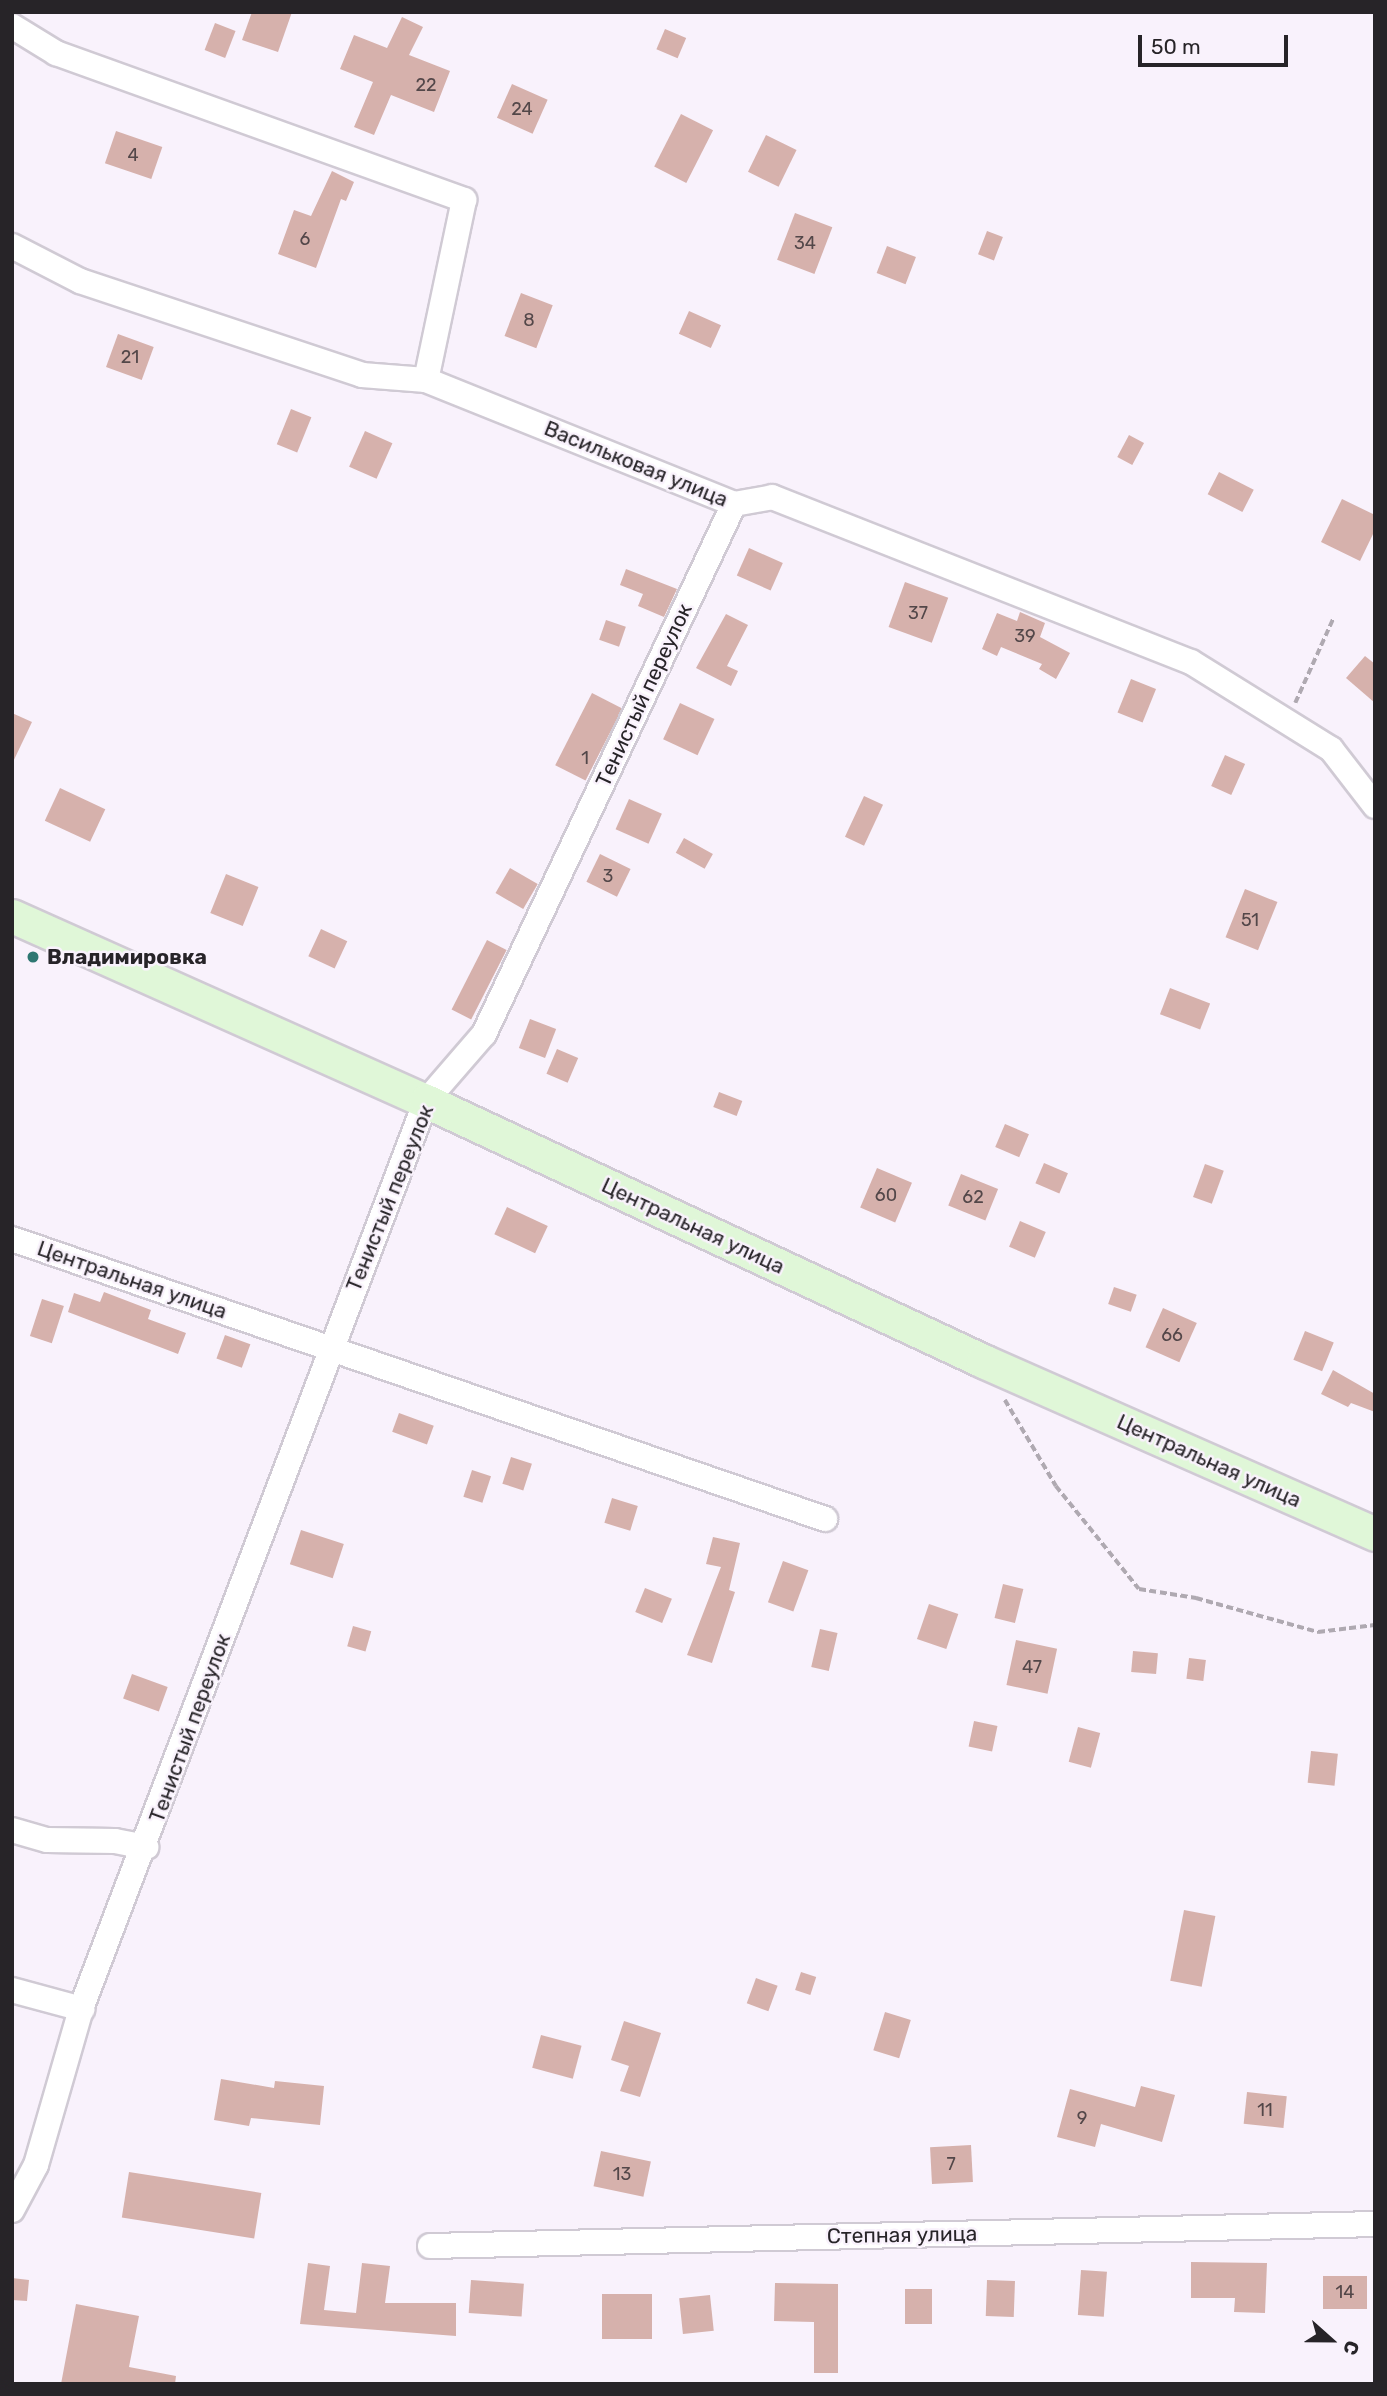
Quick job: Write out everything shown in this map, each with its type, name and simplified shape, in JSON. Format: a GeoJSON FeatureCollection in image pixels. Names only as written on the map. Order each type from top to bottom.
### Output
{"type":"FeatureCollection","features":[{"type":"Feature","properties":{"kind":"street"},"geometry":{"type":"LineString","coordinates":[[12,26],[56,53],[464,200],[426,380]]}},
{"type":"Feature","properties":{"kind":"street","name":"Васильковая улица"},"geometry":{"type":"LineString","coordinates":[[12,246],[80,281],[362,374],[426,380],[734,504],[772,497],[1191,662],[1331,749],[1375,806]]}},
{"type":"Feature","properties":{"kind":"street","name":"Тенистый переулок"},"geometry":{"type":"LineString","coordinates":[[12,2210],[36,2165],[82,2010],[146,1847],[331,1347],[426,1101],[484,1034],[734,504]]}},
{"type":"Feature","properties":{"kind":"street","name":"Центральная улица"},"geometry":{"type":"LineString","coordinates":[[12,916],[426,1101],[983,1361],[1375,1534]]}},
{"type":"Feature","properties":{"kind":"street","name":"Центральная улица"},"geometry":{"type":"LineString","coordinates":[[12,1239],[825,1519]]}},
{"type":"Feature","properties":{"kind":"street"},"geometry":{"type":"LineString","coordinates":[[12,1830],[47,1840],[115,1840],[146,1847]]}},
{"type":"Feature","properties":{"kind":"street"},"geometry":{"type":"LineString","coordinates":[[12,1990],[82,2010]]}},
{"type":"Feature","properties":{"kind":"street","name":"Степная улица"},"geometry":{"type":"LineString","coordinates":[[430,2246],[1375,2224]]}},
{"type":"Feature","properties":{"kind":"path"},"geometry":{"type":"LineString","coordinates":[[1287,720],[1332,620]]}},
{"type":"Feature","properties":{"kind":"path"},"geometry":{"type":"LineString","coordinates":[[1003,1395],[1055,1486],[1139,1589],[1196,1598],[1318,1632],[1375,1625]]}},
{"type":"Feature","properties":{"kind":"building"},"geometry":{"type":"Polygon","coordinates":[[[252,12],[292,12],[278,52],[242,40],[252,12]]]}},
{"type":"Feature","properties":{"kind":"building"},"geometry":{"type":"Polygon","coordinates":[[[402,17],[423,27],[409,55],[450,71],[434,112],[391,95],[374,135],[354,127],[373,82],[340,69],[354,35],[387,48],[402,17]]]}},
{"type":"Feature","properties":{"kind":"building"},"geometry":{"type":"Polygon","coordinates":[[[215,23],[236,31],[225,58],[205,50],[215,23]]]}},
{"type":"Feature","properties":{"kind":"building"},"geometry":{"type":"Polygon","coordinates":[[[665,29],[686,38],[678,58],[656,49],[665,29]]]}},
{"type":"Feature","properties":{"kind":"building"},"geometry":{"type":"Polygon","coordinates":[[[512,84],[548,100],[533,134],[497,118],[512,84]]]}},
{"type":"Feature","properties":{"kind":"building"},"geometry":{"type":"Polygon","coordinates":[[[681,114],[713,130],[686,183],[654,167],[681,114]]]}},
{"type":"Feature","properties":{"kind":"building"},"geometry":{"type":"Polygon","coordinates":[[[116,131],[162,147],[151,179],[105,163],[116,131]]]}},
{"type":"Feature","properties":{"kind":"building"},"geometry":{"type":"Polygon","coordinates":[[[766,135],[797,150],[779,187],[748,172],[766,135]]]}},
{"type":"Feature","properties":{"kind":"building"},"geometry":{"type":"Polygon","coordinates":[[[332,171],[354,182],[346,201],[341,199],[316,268],[278,254],[294,210],[311,216],[332,171]]]}},
{"type":"Feature","properties":{"kind":"building"},"geometry":{"type":"Polygon","coordinates":[[[795,213],[832,227],[814,274],[777,260],[795,213]]]}},
{"type":"Feature","properties":{"kind":"building"},"geometry":{"type":"Polygon","coordinates":[[[987,231],[1003,237],[994,260],[978,254],[987,231]]]}},
{"type":"Feature","properties":{"kind":"building"},"geometry":{"type":"Polygon","coordinates":[[[887,246],[916,257],[906,284],[877,273],[887,246]]]}},
{"type":"Feature","properties":{"kind":"building"},"geometry":{"type":"Polygon","coordinates":[[[521,293],[553,305],[536,348],[505,336],[521,293]]]}},
{"type":"Feature","properties":{"kind":"building"},"geometry":{"type":"Polygon","coordinates":[[[689,311],[721,325],[711,348],[679,334],[689,311]]]}},
{"type":"Feature","properties":{"kind":"building"},"geometry":{"type":"Polygon","coordinates":[[[118,334],[154,347],[142,380],[106,367],[118,334]]]}},
{"type":"Feature","properties":{"kind":"building"},"geometry":{"type":"Polygon","coordinates":[[[291,409],[311,417],[297,452],[277,444],[291,409]]]}},
{"type":"Feature","properties":{"kind":"building"},"geometry":{"type":"Polygon","coordinates":[[[365,431],[392,443],[377,479],[349,467],[365,431]]]}},
{"type":"Feature","properties":{"kind":"building"},"geometry":{"type":"Polygon","coordinates":[[[1129,435],[1144,443],[1132,465],[1117,457],[1129,435]]]}},
{"type":"Feature","properties":{"kind":"building"},"geometry":{"type":"Polygon","coordinates":[[[1219,472],[1254,490],[1242,512],[1208,494],[1219,472]]]}},
{"type":"Feature","properties":{"kind":"building"},"geometry":{"type":"Polygon","coordinates":[[[1342,499],[1375,515],[1375,530],[1360,561],[1321,542],[1342,499]]]}},
{"type":"Feature","properties":{"kind":"building"},"geometry":{"type":"Polygon","coordinates":[[[749,548],[783,563],[771,590],[737,575],[749,548]]]}},
{"type":"Feature","properties":{"kind":"building"},"geometry":{"type":"Polygon","coordinates":[[[626,569],[677,589],[664,617],[638,606],[643,594],[620,585],[626,569]]]}},
{"type":"Feature","properties":{"kind":"building"},"geometry":{"type":"Polygon","coordinates":[[[905,582],[948,598],[932,643],[889,627],[905,582]]]}},
{"type":"Feature","properties":{"kind":"building"},"geometry":{"type":"Polygon","coordinates":[[[1020,612],[1045,623],[1040,637],[1070,653],[1056,679],[1039,669],[1042,664],[1001,647],[997,656],[982,649],[997,613],[1017,621],[1020,612]]]}},
{"type":"Feature","properties":{"kind":"building"},"geometry":{"type":"Polygon","coordinates":[[[726,614],[748,625],[727,666],[738,671],[731,686],[696,668],[726,614]]]}},
{"type":"Feature","properties":{"kind":"building"},"geometry":{"type":"Polygon","coordinates":[[[606,620],[626,627],[619,647],[599,640],[606,620]]]}},
{"type":"Feature","properties":{"kind":"building"},"geometry":{"type":"Polygon","coordinates":[[[1365,656],[1375,664],[1375,703],[1346,678],[1365,656]]]}},
{"type":"Feature","properties":{"kind":"building"},"geometry":{"type":"Polygon","coordinates":[[[1131,679],[1156,689],[1143,722],[1118,712],[1131,679]]]}},
{"type":"Feature","properties":{"kind":"building"},"geometry":{"type":"Polygon","coordinates":[[[592,693],[622,708],[586,781],[555,765],[592,693]]]}},
{"type":"Feature","properties":{"kind":"building"},"geometry":{"type":"Polygon","coordinates":[[[680,703],[714,719],[698,755],[663,739],[680,703]]]}},
{"type":"Feature","properties":{"kind":"building"},"geometry":{"type":"Polygon","coordinates":[[[12,713],[32,722],[12,764],[12,713]]]}},
{"type":"Feature","properties":{"kind":"building"},"geometry":{"type":"Polygon","coordinates":[[[1225,755],[1245,764],[1231,795],[1211,786],[1225,755]]]}},
{"type":"Feature","properties":{"kind":"building"},"geometry":{"type":"Polygon","coordinates":[[[60,788],[105,809],[90,842],[45,821],[60,788]]]}},
{"type":"Feature","properties":{"kind":"building"},"geometry":{"type":"Polygon","coordinates":[[[864,796],[883,805],[864,846],[845,837],[864,796]]]}},
{"type":"Feature","properties":{"kind":"building"},"geometry":{"type":"Polygon","coordinates":[[[629,799],[662,814],[648,844],[616,829],[629,799]]]}},
{"type":"Feature","properties":{"kind":"building"},"geometry":{"type":"Polygon","coordinates":[[[684,838],[713,854],[705,869],[676,853],[684,838]]]}},
{"type":"Feature","properties":{"kind":"building"},"geometry":{"type":"Polygon","coordinates":[[[600,854],[631,869],[617,897],[586,882],[600,854]]]}},
{"type":"Feature","properties":{"kind":"building"},"geometry":{"type":"Polygon","coordinates":[[[510,868],[538,884],[523,909],[496,893],[510,868]]]}},
{"type":"Feature","properties":{"kind":"building"},"geometry":{"type":"Polygon","coordinates":[[[226,874],[258,887],[243,926],[210,913],[226,874]]]}},
{"type":"Feature","properties":{"kind":"building"},"geometry":{"type":"Polygon","coordinates":[[[1245,889],[1277,902],[1258,950],[1226,937],[1245,889]]]}},
{"type":"Feature","properties":{"kind":"building"},"geometry":{"type":"Polygon","coordinates":[[[321,929],[347,941],[335,968],[308,956],[321,929]]]}},
{"type":"Feature","properties":{"kind":"building"},"geometry":{"type":"Polygon","coordinates":[[[487,940],[507,950],[471,1019],[452,1009],[487,940]]]}},
{"type":"Feature","properties":{"kind":"building"},"geometry":{"type":"Polygon","coordinates":[[[1170,988],[1210,1003],[1200,1030],[1160,1014],[1170,988]]]}},
{"type":"Feature","properties":{"kind":"building"},"geometry":{"type":"Polygon","coordinates":[[[530,1019],[556,1029],[545,1058],[519,1048],[530,1019]]]}},
{"type":"Feature","properties":{"kind":"building"},"geometry":{"type":"Polygon","coordinates":[[[557,1049],[578,1058],[568,1083],[546,1074],[557,1049]]]}},
{"type":"Feature","properties":{"kind":"building"},"geometry":{"type":"Polygon","coordinates":[[[719,1092],[742,1101],[737,1116],[713,1107],[719,1092]]]}},
{"type":"Feature","properties":{"kind":"building"},"geometry":{"type":"Polygon","coordinates":[[[1005,1124],[1029,1134],[1019,1157],[995,1147],[1005,1124]]]}},
{"type":"Feature","properties":{"kind":"building"},"geometry":{"type":"Polygon","coordinates":[[[1044,1163],[1068,1173],[1059,1193],[1035,1183],[1044,1163]]]}},
{"type":"Feature","properties":{"kind":"building"},"geometry":{"type":"Polygon","coordinates":[[[1205,1164],[1224,1171],[1212,1204],[1193,1197],[1205,1164]]]}},
{"type":"Feature","properties":{"kind":"building"},"geometry":{"type":"Polygon","coordinates":[[[877,1168],[912,1183],[895,1222],[860,1208],[877,1168]]]}},
{"type":"Feature","properties":{"kind":"building"},"geometry":{"type":"Polygon","coordinates":[[[961,1174],[998,1189],[985,1221],[948,1206],[961,1174]]]}},
{"type":"Feature","properties":{"kind":"building"},"geometry":{"type":"Polygon","coordinates":[[[507,1207],[548,1226],[535,1253],[494,1234],[507,1207]]]}},
{"type":"Feature","properties":{"kind":"building"},"geometry":{"type":"Polygon","coordinates":[[[1020,1221],[1046,1232],[1035,1258],[1009,1247],[1020,1221]]]}},
{"type":"Feature","properties":{"kind":"building"},"geometry":{"type":"Polygon","coordinates":[[[1114,1287],[1137,1295],[1131,1312],[1108,1304],[1114,1287]]]}},
{"type":"Feature","properties":{"kind":"building"},"geometry":{"type":"Polygon","coordinates":[[[104,1292],[151,1310],[148,1319],[186,1333],[178,1354],[68,1312],[74,1293],[100,1302],[104,1292]]]}},
{"type":"Feature","properties":{"kind":"building"},"geometry":{"type":"Polygon","coordinates":[[[42,1299],[64,1306],[52,1343],[30,1336],[42,1299]]]}},
{"type":"Feature","properties":{"kind":"building"},"geometry":{"type":"Polygon","coordinates":[[[1163,1308],[1197,1323],[1179,1362],[1146,1347],[1163,1308]]]}},
{"type":"Feature","properties":{"kind":"building"},"geometry":{"type":"Polygon","coordinates":[[[1305,1331],[1334,1343],[1322,1371],[1293,1360],[1305,1331]]]}},
{"type":"Feature","properties":{"kind":"building"},"geometry":{"type":"Polygon","coordinates":[[[225,1335],[250,1344],[242,1368],[216,1358],[225,1335]]]}},
{"type":"Feature","properties":{"kind":"building"},"geometry":{"type":"Polygon","coordinates":[[[1333,1370],[1375,1394],[1375,1412],[1351,1403],[1348,1407],[1321,1394],[1333,1370]]]}},
{"type":"Feature","properties":{"kind":"building"},"geometry":{"type":"Polygon","coordinates":[[[399,1413],[434,1426],[427,1444],[392,1432],[399,1413]]]}},
{"type":"Feature","properties":{"kind":"building"},"geometry":{"type":"Polygon","coordinates":[[[511,1457],[532,1464],[523,1490],[502,1484],[511,1457]]]}},
{"type":"Feature","properties":{"kind":"building"},"geometry":{"type":"Polygon","coordinates":[[[472,1470],[491,1476],[482,1503],[463,1497],[472,1470]]]}},
{"type":"Feature","properties":{"kind":"building"},"geometry":{"type":"Polygon","coordinates":[[[612,1498],[638,1506],[630,1531],[604,1523],[612,1498]]]}},
{"type":"Feature","properties":{"kind":"building"},"geometry":{"type":"Polygon","coordinates":[[[301,1530],[344,1544],[333,1578],[290,1564],[301,1530]]]}},
{"type":"Feature","properties":{"kind":"building"},"geometry":{"type":"Polygon","coordinates":[[[713,1537],[740,1543],[729,1590],[735,1592],[712,1663],[687,1655],[721,1567],[706,1564],[713,1537]]]}},
{"type":"Feature","properties":{"kind":"building"},"geometry":{"type":"Polygon","coordinates":[[[783,1561],[808,1570],[793,1612],[768,1602],[783,1561]]]}},
{"type":"Feature","properties":{"kind":"building"},"geometry":{"type":"Polygon","coordinates":[[[1003,1584],[1023,1589],[1015,1623],[995,1618],[1003,1584]]]}},
{"type":"Feature","properties":{"kind":"building"},"geometry":{"type":"Polygon","coordinates":[[[645,1588],[672,1599],[662,1623],[635,1612],[645,1588]]]}},
{"type":"Feature","properties":{"kind":"building"},"geometry":{"type":"Polygon","coordinates":[[[929,1604],[958,1614],[946,1649],[917,1639],[929,1604]]]}},
{"type":"Feature","properties":{"kind":"building"},"geometry":{"type":"Polygon","coordinates":[[[353,1626],[371,1631],[365,1651],[347,1646],[353,1626]]]}},
{"type":"Feature","properties":{"kind":"building"},"geometry":{"type":"Polygon","coordinates":[[[820,1629],[838,1633],[829,1671],[811,1667],[820,1629]]]}},
{"type":"Feature","properties":{"kind":"building"},"geometry":{"type":"Polygon","coordinates":[[[1016,1640],[1057,1649],[1048,1694],[1006,1685],[1016,1640]]]}},
{"type":"Feature","properties":{"kind":"building"},"geometry":{"type":"Polygon","coordinates":[[[1133,1651],[1158,1653],[1156,1674],[1131,1672],[1133,1651]]]}},
{"type":"Feature","properties":{"kind":"building"},"geometry":{"type":"Polygon","coordinates":[[[1189,1658],[1206,1660],[1203,1681],[1186,1679],[1189,1658]]]}},
{"type":"Feature","properties":{"kind":"building"},"geometry":{"type":"Polygon","coordinates":[[[132,1674],[168,1687],[159,1711],[123,1698],[132,1674]]]}},
{"type":"Feature","properties":{"kind":"building"},"geometry":{"type":"Polygon","coordinates":[[[974,1721],[997,1726],[992,1751],[969,1746],[974,1721]]]}},
{"type":"Feature","properties":{"kind":"building"},"geometry":{"type":"Polygon","coordinates":[[[1078,1727],[1100,1733],[1091,1768],[1069,1762],[1078,1727]]]}},
{"type":"Feature","properties":{"kind":"building"},"geometry":{"type":"Polygon","coordinates":[[[1311,1751],[1338,1754],[1335,1786],[1308,1783],[1311,1751]]]}},
{"type":"Feature","properties":{"kind":"building"},"geometry":{"type":"Polygon","coordinates":[[[1184,1910],[1215,1916],[1202,1987],[1170,1981],[1184,1910]]]}},
{"type":"Feature","properties":{"kind":"building"},"geometry":{"type":"Polygon","coordinates":[[[801,1972],[816,1977],[810,1995],[795,1990],[801,1972]]]}},
{"type":"Feature","properties":{"kind":"building"},"geometry":{"type":"Polygon","coordinates":[[[756,1978],[778,1986],[768,2011],[747,2003],[756,1978]]]}},
{"type":"Feature","properties":{"kind":"building"},"geometry":{"type":"Polygon","coordinates":[[[885,2012],[911,2020],[899,2058],[873,2050],[885,2012]]]}},
{"type":"Feature","properties":{"kind":"building"},"geometry":{"type":"Polygon","coordinates":[[[624,2021],[661,2033],[640,2097],[620,2091],[629,2066],[611,2060],[624,2021]]]}},
{"type":"Feature","properties":{"kind":"building"},"geometry":{"type":"Polygon","coordinates":[[[541,2035],[582,2046],[573,2079],[532,2068],[541,2035]]]}},
{"type":"Feature","properties":{"kind":"building"},"geometry":{"type":"Polygon","coordinates":[[[221,2079],[274,2088],[275,2081],[324,2086],[320,2125],[251,2118],[249,2126],[214,2120],[221,2079]]]}},
{"type":"Feature","properties":{"kind":"building"},"geometry":{"type":"Polygon","coordinates":[[[1141,2086],[1175,2095],[1162,2142],[1101,2124],[1095,2147],[1057,2137],[1070,2089],[1135,2107],[1141,2086]]]}},
{"type":"Feature","properties":{"kind":"building"},"geometry":{"type":"Polygon","coordinates":[[[1247,2092],[1287,2096],[1283,2128],[1244,2124],[1247,2092]]]}},
{"type":"Feature","properties":{"kind":"building"},"geometry":{"type":"Polygon","coordinates":[[[971,2145],[973,2182],[932,2184],[930,2147],[971,2145]]]}},
{"type":"Feature","properties":{"kind":"building"},"geometry":{"type":"Polygon","coordinates":[[[601,2151],[651,2162],[643,2197],[594,2186],[601,2151]]]}},
{"type":"Feature","properties":{"kind":"building"},"geometry":{"type":"Polygon","coordinates":[[[129,2172],[261,2193],[254,2238],[122,2217],[129,2172]]]}},
{"type":"Feature","properties":{"kind":"building"},"geometry":{"type":"Polygon","coordinates":[[[1191,2262],[1267,2263],[1265,2313],[1234,2312],[1235,2298],[1191,2298],[1191,2262]]]}},
{"type":"Feature","properties":{"kind":"building"},"geometry":{"type":"Polygon","coordinates":[[[308,2263],[330,2266],[324,2310],[356,2313],[362,2263],[390,2266],[385,2303],[456,2303],[456,2336],[300,2324],[308,2263]]]}},
{"type":"Feature","properties":{"kind":"building"},"geometry":{"type":"Polygon","coordinates":[[[1081,2270],[1107,2272],[1104,2317],[1078,2315],[1081,2270]]]}},
{"type":"Feature","properties":{"kind":"building"},"geometry":{"type":"Polygon","coordinates":[[[1323,2276],[1367,2276],[1367,2309],[1323,2309],[1323,2276]]]}},
{"type":"Feature","properties":{"kind":"building"},"geometry":{"type":"Polygon","coordinates":[[[12,2278],[29,2280],[27,2301],[12,2300],[12,2278]]]}},
{"type":"Feature","properties":{"kind":"building"},"geometry":{"type":"Polygon","coordinates":[[[471,2280],[524,2284],[522,2317],[469,2313],[471,2280]]]}},
{"type":"Feature","properties":{"kind":"building"},"geometry":{"type":"Polygon","coordinates":[[[987,2280],[1015,2281],[1014,2317],[986,2316],[987,2280]]]}},
{"type":"Feature","properties":{"kind":"building"},"geometry":{"type":"Polygon","coordinates":[[[775,2283],[838,2284],[838,2373],[814,2373],[814,2322],[774,2321],[775,2283]]]}},
{"type":"Feature","properties":{"kind":"building"},"geometry":{"type":"Polygon","coordinates":[[[905,2289],[932,2289],[932,2324],[905,2324],[905,2289]]]}},
{"type":"Feature","properties":{"kind":"building"},"geometry":{"type":"Polygon","coordinates":[[[602,2294],[652,2294],[652,2339],[602,2339],[602,2294]]]}},
{"type":"Feature","properties":{"kind":"building"},"geometry":{"type":"Polygon","coordinates":[[[710,2295],[714,2331],[683,2334],[679,2298],[710,2295]]]}},
{"type":"Feature","properties":{"kind":"building"},"geometry":{"type":"Polygon","coordinates":[[[76,2304],[139,2316],[129,2367],[176,2376],[175,2384],[61,2384],[76,2304]]]}},
{"type":"Feature","properties":{"kind":"place","name":"Владимировка"},"geometry":{"type":"Point","coordinates":[33,957]}}]}
